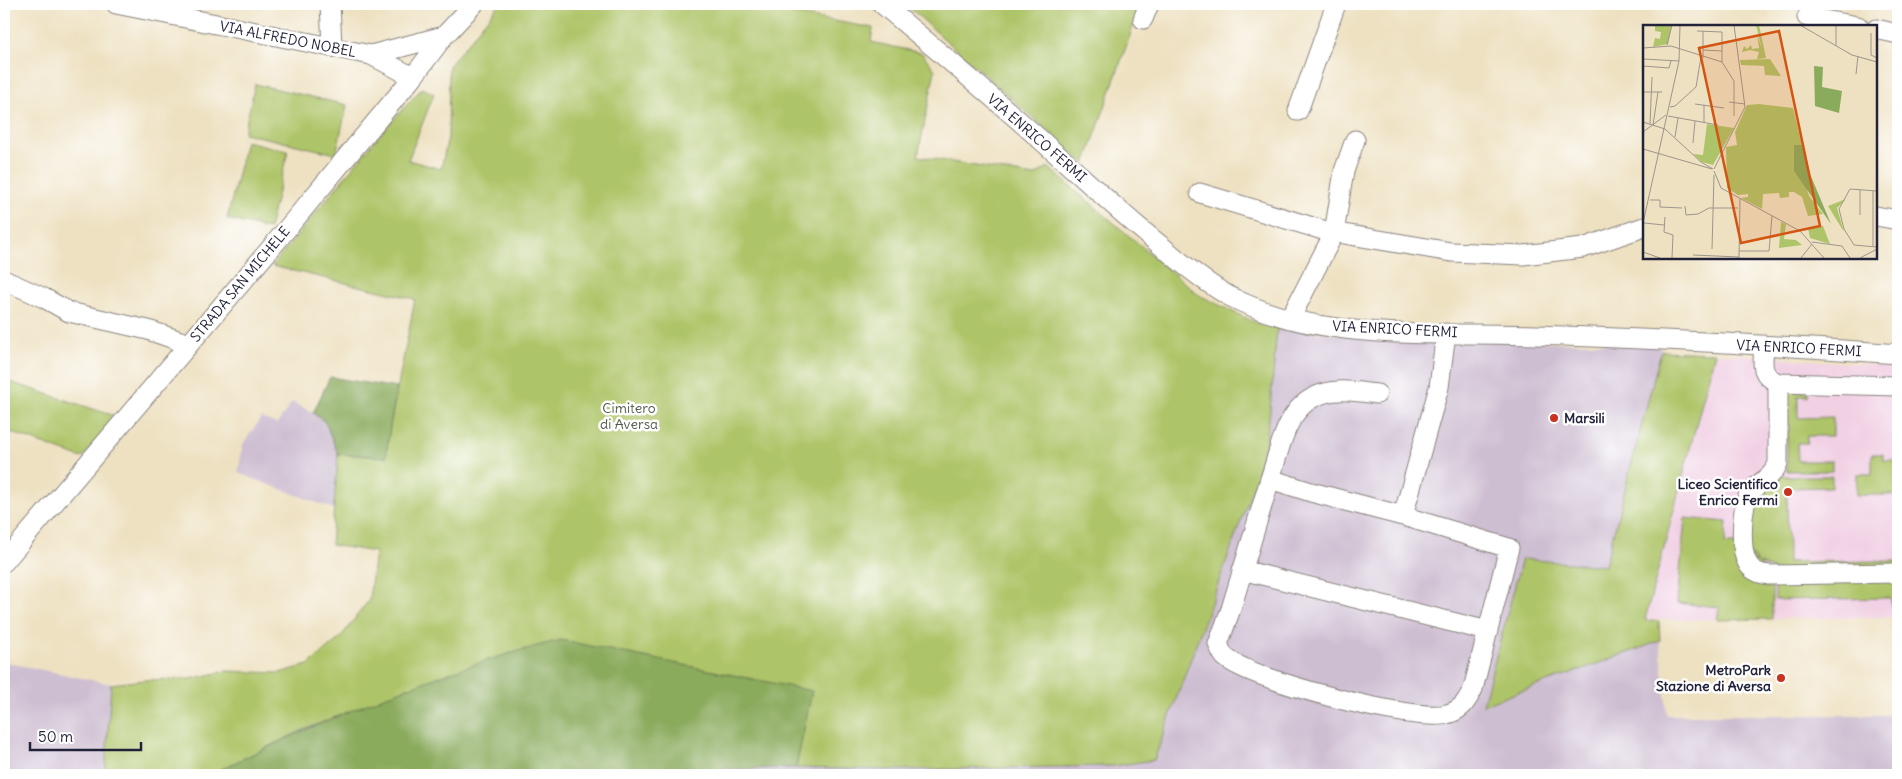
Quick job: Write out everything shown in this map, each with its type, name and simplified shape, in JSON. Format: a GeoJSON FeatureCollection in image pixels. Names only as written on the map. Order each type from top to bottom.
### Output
{"type":"FeatureCollection","features":[{"type":"Feature","properties":{"kind":"street","name":"VIA ALFREDO NOBEL"},"geometry":{"type":"LineString","coordinates":[[116,4],[372,55],[412,77]]}},
{"type":"Feature","properties":{"kind":"street"},"geometry":{"type":"LineString","coordinates":[[330,4],[332,47]]}},
{"type":"Feature","properties":{"kind":"street","name":"STRADA SAN MICHELE"},"geometry":{"type":"LineString","coordinates":[[4,562],[189,344],[444,36],[474,4]]}},
{"type":"Feature","properties":{"kind":"street","name":"VIA ENRICO FERMI"},"geometry":{"type":"LineString","coordinates":[[882,4],[1144,232],[1195,274],[1230,296],[1290,319],[1322,326],[1390,332],[1597,337],[1898,354]]}},
{"type":"Feature","properties":{"kind":"street"},"geometry":{"type":"LineString","coordinates":[[1298,111],[1336,4]]}},
{"type":"Feature","properties":{"kind":"street"},"geometry":{"type":"LineString","coordinates":[[1808,16],[1853,25]]}},
{"type":"Feature","properties":{"kind":"street","name":"VIA ALFREDO NOBEL"},"geometry":{"type":"LineString","coordinates":[[372,55],[444,36]]}},
{"type":"Feature","properties":{"kind":"street"},"geometry":{"type":"LineString","coordinates":[[1290,319],[1334,233],[1344,171],[1355,140]]}},
{"type":"Feature","properties":{"kind":"street"},"geometry":{"type":"LineString","coordinates":[[1200,193],[1334,233],[1451,252],[1523,255],[1583,248],[1643,227]]}},
{"type":"Feature","properties":{"kind":"street"},"geometry":{"type":"LineString","coordinates":[[1877,216],[1898,220]]}},
{"type":"Feature","properties":{"kind":"street"},"geometry":{"type":"LineString","coordinates":[[4,280],[44,298],[69,312],[148,330],[189,344]]}},
{"type":"Feature","properties":{"kind":"street"},"geometry":{"type":"LineString","coordinates":[[1403,516],[1439,387],[1446,333]]}},
{"type":"Feature","properties":{"kind":"street"},"geometry":{"type":"LineString","coordinates":[[1764,345],[1763,370],[1768,378],[1778,383],[1898,386]]}},
{"type":"Feature","properties":{"kind":"street"},"geometry":{"type":"LineString","coordinates":[[1878,385],[1879,352]]}},
{"type":"Feature","properties":{"kind":"street"},"geometry":{"type":"LineString","coordinates":[[1778,383],[1778,463],[1775,471],[1758,484],[1748,495],[1743,526],[1743,544],[1746,561],[1752,569],[1760,574],[1769,575],[1898,573]]}},
{"type":"Feature","properties":{"kind":"street"},"geometry":{"type":"LineString","coordinates":[[1270,479],[1509,548],[1473,689],[1465,704],[1446,715],[1413,714],[1330,697],[1253,673],[1225,657],[1218,644],[1284,434],[1297,409],[1312,397],[1338,390],[1377,394]]}},
{"type":"Feature","properties":{"kind":"street"},"geometry":{"type":"LineString","coordinates":[[1242,570],[1488,631]]}},
{"type":"Feature","properties":{"kind":"shaded area"},"geometry":{"type":"Polygon","coordinates":[[[1277,328],[1390,339],[1659,344],[1661,351],[1605,566],[1522,559],[1484,705],[1660,641],[1667,715],[1898,715],[1898,775],[569,775],[616,771],[796,768],[896,770],[1113,766],[1154,760],[1265,450],[1277,328]]]}},
{"type":"Feature","properties":{"kind":"shaded area","name":"Liceo Scientifico Enrico Fermi"},"geometry":{"type":"Polygon","coordinates":[[[1715,353],[1898,367],[1898,617],[1644,620],[1715,353]]]}},
{"type":"Feature","properties":{"kind":"shaded area"},"geometry":{"type":"Polygon","coordinates":[[[292,402],[325,422],[338,454],[334,509],[238,473],[243,444],[261,418],[277,424],[292,402]]]}},
{"type":"Feature","properties":{"kind":"shaded area"},"geometry":{"type":"Polygon","coordinates":[[[4,662],[111,684],[105,775],[4,775],[4,662]]]}},
{"type":"Feature","properties":{"kind":"green space","name":"Cimitero di Aversa"},"geometry":{"type":"Polygon","coordinates":[[[499,4],[739,4],[873,28],[871,42],[922,53],[935,70],[918,156],[1034,176],[1048,167],[1199,295],[1254,322],[1277,328],[1265,450],[1154,760],[1113,766],[896,770],[796,768],[811,691],[416,685],[303,730],[209,775],[105,775],[111,684],[144,680],[190,679],[226,671],[279,673],[308,665],[340,638],[369,600],[375,552],[331,545],[338,454],[386,457],[390,426],[415,299],[272,266],[377,138],[422,88],[434,94],[408,160],[441,169],[448,137],[449,66],[499,4]]]}},
{"type":"Feature","properties":{"kind":"green space"},"geometry":{"type":"Polygon","coordinates":[[[905,4],[1141,4],[1085,164],[905,4]]]}},
{"type":"Feature","properties":{"kind":"green space"},"geometry":{"type":"Polygon","coordinates":[[[255,84],[347,105],[336,154],[244,133],[255,84]]]}},
{"type":"Feature","properties":{"kind":"green space"},"geometry":{"type":"Polygon","coordinates":[[[246,141],[288,151],[269,229],[227,219],[246,141]]]}},
{"type":"Feature","properties":{"kind":"green space"},"geometry":{"type":"Polygon","coordinates":[[[1661,351],[1715,353],[1645,620],[1659,622],[1660,641],[1483,705],[1522,559],[1605,566],[1661,351]]]}},
{"type":"Feature","properties":{"kind":"green space"},"geometry":{"type":"Polygon","coordinates":[[[330,377],[397,388],[386,457],[338,454],[325,422],[313,413],[330,377]]]}},
{"type":"Feature","properties":{"kind":"green space"},"geometry":{"type":"Polygon","coordinates":[[[4,380],[118,417],[82,458],[4,430],[4,380]]]}},
{"type":"Feature","properties":{"kind":"green space"},"geometry":{"type":"Polygon","coordinates":[[[1787,389],[1808,392],[1808,396],[1798,396],[1798,418],[1833,417],[1833,436],[1807,436],[1807,443],[1797,443],[1798,461],[1832,461],[1832,471],[1787,471],[1787,389]]]}},
{"type":"Feature","properties":{"kind":"green space"},"geometry":{"type":"Polygon","coordinates":[[[1872,454],[1883,454],[1883,460],[1896,460],[1896,495],[1856,495],[1857,474],[1872,474],[1872,454]]]}},
{"type":"Feature","properties":{"kind":"green space"},"geometry":{"type":"Polygon","coordinates":[[[1777,471],[1785,476],[1832,476],[1832,487],[1787,488],[1788,562],[1898,561],[1898,570],[1778,572],[1748,559],[1751,497],[1777,471]]]}},
{"type":"Feature","properties":{"kind":"green space"},"geometry":{"type":"Polygon","coordinates":[[[1685,518],[1727,522],[1725,544],[1740,544],[1772,578],[1772,619],[1717,620],[1719,607],[1677,603],[1685,518]]]}},
{"type":"Feature","properties":{"kind":"green space"},"geometry":{"type":"Polygon","coordinates":[[[1898,580],[1898,606],[1891,606],[1891,598],[1775,600],[1775,581],[1898,580]]]}},
{"type":"Feature","properties":{"kind":"green space"},"geometry":{"type":"Polygon","coordinates":[[[561,640],[812,691],[796,768],[616,771],[569,775],[209,775],[294,735],[425,681],[515,652],[561,640]]]}},
{"type":"Feature","properties":{"kind":"place","name":"Marsili"},"geometry":{"type":"Point","coordinates":[1554,418]}},
{"type":"Feature","properties":{"kind":"place","name":"Liceo Scientifico Enrico Fermi"},"geometry":{"type":"Point","coordinates":[1788,492]}},
{"type":"Feature","properties":{"kind":"place","name":"MetroPark Stazione di Aversa"},"geometry":{"type":"Point","coordinates":[1781,678]}}]}
